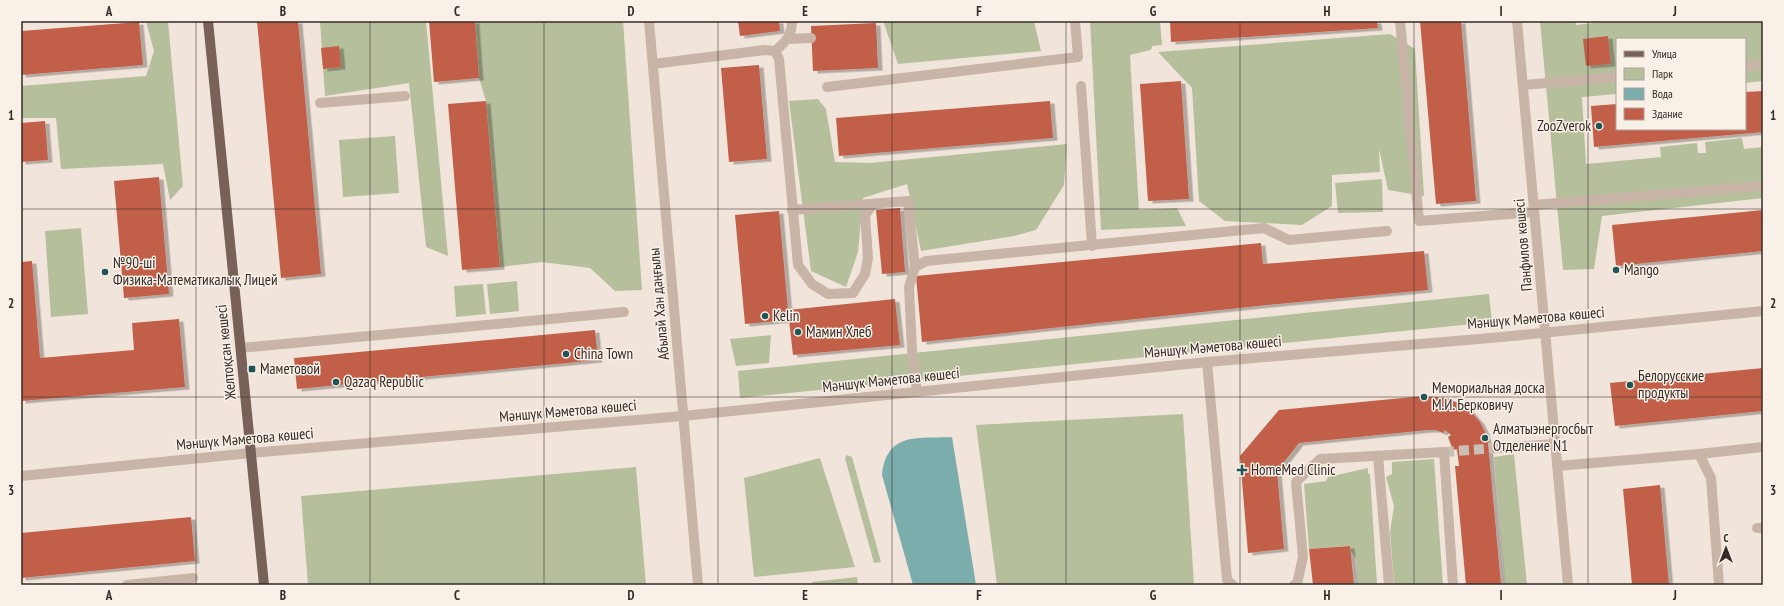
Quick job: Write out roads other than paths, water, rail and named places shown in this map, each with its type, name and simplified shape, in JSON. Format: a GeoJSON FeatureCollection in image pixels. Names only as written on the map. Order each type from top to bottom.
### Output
{"type":"FeatureCollection","features":[{"type":"Feature","properties":{"kind":"main road","name":"Желтоқсан көшесі"},"geometry":{"type":"LineString","coordinates":[[208,21],[264,585]]}},
{"type":"Feature","properties":{"kind":"street","name":"Абылай Хан даңғылы"},"geometry":{"type":"LineString","coordinates":[[649,21],[698,585]]}},
{"type":"Feature","properties":{"kind":"street"},"geometry":{"type":"LineString","coordinates":[[653,64],[765,50],[775,51],[788,39],[792,32],[792,21]]}},
{"type":"Feature","properties":{"kind":"street"},"geometry":{"type":"LineString","coordinates":[[827,87],[1078,57],[1075,21]]}},
{"type":"Feature","properties":{"kind":"street"},"geometry":{"type":"LineString","coordinates":[[1400,21],[1419,220],[1763,186]]}},
{"type":"Feature","properties":{"kind":"street","name":"Панфилов көшесі"},"geometry":{"type":"LineString","coordinates":[[1517,21],[1568,585]]}},
{"type":"Feature","properties":{"kind":"street"},"geometry":{"type":"LineString","coordinates":[[788,39],[811,38]]}},
{"type":"Feature","properties":{"kind":"street"},"geometry":{"type":"LineString","coordinates":[[775,51],[779,59],[798,265],[812,284],[828,294],[853,293],[865,274],[868,258],[865,215],[873,204]]}},
{"type":"Feature","properties":{"kind":"street"},"geometry":{"type":"LineString","coordinates":[[1746,66],[1763,64]]}},
{"type":"Feature","properties":{"kind":"street"},"geometry":{"type":"LineString","coordinates":[[1523,85],[1616,77]]}},
{"type":"Feature","properties":{"kind":"street"},"geometry":{"type":"LineString","coordinates":[[1081,86],[1092,246]]}},
{"type":"Feature","properties":{"kind":"street"},"geometry":{"type":"LineString","coordinates":[[320,103],[404,96]]}},
{"type":"Feature","properties":{"kind":"street"},"geometry":{"type":"LineString","coordinates":[[792,210],[908,201],[915,267],[909,287],[912,350],[917,392]]}},
{"type":"Feature","properties":{"kind":"street"},"geometry":{"type":"LineString","coordinates":[[915,267],[926,261],[1092,246],[1264,228],[1289,240],[1387,231]]}},
{"type":"Feature","properties":{"kind":"street","name":"Мәншүк Мәметова көшесі"},"geometry":{"type":"LineString","coordinates":[[21,476],[251,453],[683,416],[1208,362],[1545,333],[1763,311]]}},
{"type":"Feature","properties":{"kind":"street"},"geometry":{"type":"LineString","coordinates":[[241,348],[624,312]]}},
{"type":"Feature","properties":{"kind":"street"},"geometry":{"type":"LineString","coordinates":[[1208,362],[1227,580],[1232,585]]}},
{"type":"Feature","properties":{"kind":"street"},"geometry":{"type":"LineString","coordinates":[[1495,448],[1555,444]]}},
{"type":"Feature","properties":{"kind":"street"},"geometry":{"type":"LineString","coordinates":[[1557,466],[1763,447]]}},
{"type":"Feature","properties":{"kind":"street"},"geometry":{"type":"LineString","coordinates":[[1294,585],[1297,584],[1303,557],[1296,482],[1320,460],[1444,452],[1453,585]]}},
{"type":"Feature","properties":{"kind":"street"},"geometry":{"type":"LineString","coordinates":[[1699,454],[1711,478],[1719,585]]}},
{"type":"Feature","properties":{"kind":"street"},"geometry":{"type":"LineString","coordinates":[[1378,456],[1389,585]]}},
{"type":"Feature","properties":{"kind":"street"},"geometry":{"type":"LineString","coordinates":[[127,585],[193,578]]}},
{"type":"Feature","properties":{"kind":"water"},"geometry":{"type":"Polygon","coordinates":[[[952,437],[976,585],[913,585],[882,475],[885,461],[890,451],[897,444],[906,440],[916,438],[952,437]]]}},
{"type":"Feature","properties":{"kind":"tunnel"},"geometry":{"type":"LineString","coordinates":[[1444,452],[1495,448]]}},
{"type":"Feature","properties":{"kind":"place","name":"ZooZverok"},"geometry":{"type":"Point","coordinates":[1599,126]}},
{"type":"Feature","properties":{"kind":"place","name":"Mango"},"geometry":{"type":"Point","coordinates":[1616,270]}},
{"type":"Feature","properties":{"kind":"place","name":"№90-ші Физика-Математикалық Лицей"},"geometry":{"type":"Point","coordinates":[105,272]}},
{"type":"Feature","properties":{"kind":"place","name":"Kelin"},"geometry":{"type":"Point","coordinates":[765,316]}},
{"type":"Feature","properties":{"kind":"place","name":"Мамин Хлеб"},"geometry":{"type":"Point","coordinates":[798,332]}},
{"type":"Feature","properties":{"kind":"place","name":"China Town"},"geometry":{"type":"Point","coordinates":[566,354]}},
{"type":"Feature","properties":{"kind":"place","name":"Маметовой"},"geometry":{"type":"Point","coordinates":[252,369]}},
{"type":"Feature","properties":{"kind":"place","name":"Qazaq Republic"},"geometry":{"type":"Point","coordinates":[336,382]}},
{"type":"Feature","properties":{"kind":"place","name":"Белорусские продукты"},"geometry":{"type":"Point","coordinates":[1630,385]}},
{"type":"Feature","properties":{"kind":"place","name":"Мемориальная доска М.И. Берковичу"},"geometry":{"type":"Point","coordinates":[1424,397]}},
{"type":"Feature","properties":{"kind":"place","name":"Алматыэнергосбыт Отделение N1"},"geometry":{"type":"Point","coordinates":[1485,438]}},
{"type":"Feature","properties":{"kind":"place","name":"HomeMed Clinic"},"geometry":{"type":"Point","coordinates":[1242,470]}}]}
